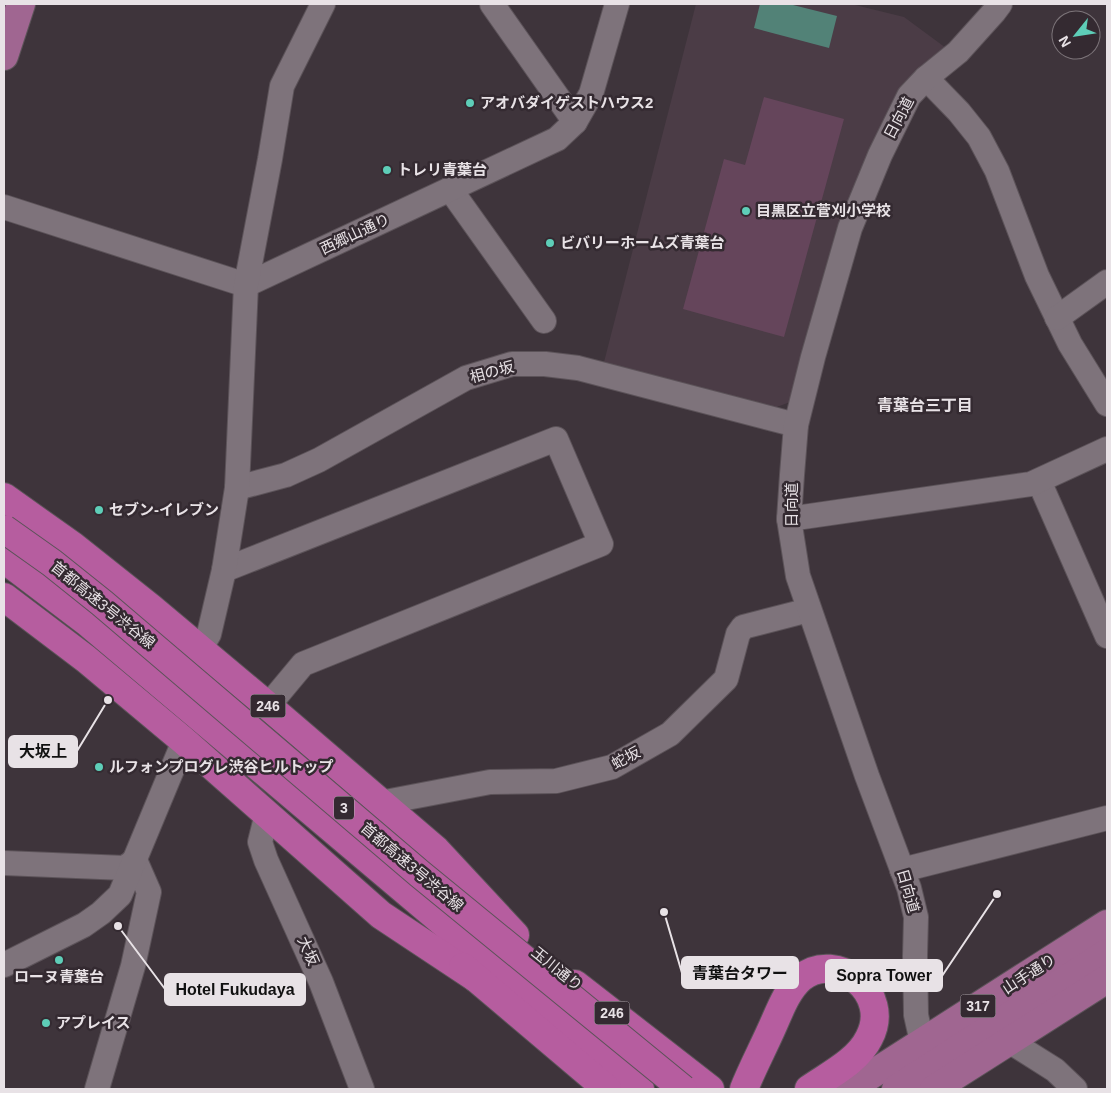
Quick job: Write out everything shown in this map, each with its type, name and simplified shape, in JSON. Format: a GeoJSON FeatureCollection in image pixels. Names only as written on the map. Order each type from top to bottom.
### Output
{"type":"FeatureCollection","features":[{"type":"Feature","properties":{"kind":"highway","name":"246"},"geometry":{"type":"LineString","coordinates":[[4,498],[73,546],[268,706],[436,850],[515,935]]}},
{"type":"Feature","properties":{"kind":"highway","name":"首都高速3号渋谷線"},"geometry":{"type":"LineString","coordinates":[[4,529],[52,563],[102,603],[420,874],[683,1089]]}},
{"type":"Feature","properties":{"kind":"highway","name":"首都高速3号渋谷線"},"geometry":{"type":"LineString","coordinates":[[4,559],[87,622],[640,1089]]}},
{"type":"Feature","properties":{"kind":"highway"},"geometry":{"type":"LineString","coordinates":[[4,597],[86,659],[184,741],[381,915],[476,978]]}},
{"type":"Feature","properties":{"kind":"highway","name":"玉川通り"},"geometry":{"type":"LineString","coordinates":[[431,862],[562,974],[710,1089]]}},
{"type":"Feature","properties":{"kind":"highway"},"geometry":{"type":"LineString","coordinates":[[389,906],[606,1089]]}},
{"type":"Feature","properties":{"kind":"highway"},"geometry":{"type":"LineString","coordinates":[[744,1089],[789,992],[801,978],[823,969],[835,970],[858,981],[868,991],[874,1004],[876,1016],[870,1038],[860,1052],[809,1089]]}},
{"type":"Feature","properties":{"kind":"highway"},"geometry":{"type":"LineString","coordinates":[[517,987],[625,1089]]}},
{"type":"Feature","properties":{"kind":"main road"},"geometry":{"type":"LineString","coordinates":[[4,56],[21,4]]}},
{"type":"Feature","properties":{"kind":"main road","name":"山手通り"},"geometry":{"type":"LineString","coordinates":[[850,1089],[1107,924]]}},
{"type":"Feature","properties":{"kind":"main road","name":"317"},"geometry":{"type":"LineString","coordinates":[[896,1089],[1107,953]]}},
{"type":"Feature","properties":{"kind":"main road"},"geometry":{"type":"LineString","coordinates":[[934,1089],[1107,979]]}},
{"type":"Feature","properties":{"kind":"street"},"geometry":{"type":"LineString","coordinates":[[200,650],[209,634],[224,570],[237,488],[246,285],[282,86],[323,4]]}},
{"type":"Feature","properties":{"kind":"street"},"geometry":{"type":"LineString","coordinates":[[492,4],[575,122]]}},
{"type":"Feature","properties":{"kind":"street","name":"西郷山通り"},"geometry":{"type":"LineString","coordinates":[[246,285],[557,139],[575,122],[595,84],[617,4]]}},
{"type":"Feature","properties":{"kind":"street","name":"日向道"},"geometry":{"type":"LineString","coordinates":[[922,1042],[916,1015],[916,917],[909,888],[867,776],[798,576],[789,519],[796,425],[813,357],[850,228],[880,155],[909,96],[926,78],[958,52],[1000,4]]}},
{"type":"Feature","properties":{"kind":"street"},"geometry":{"type":"LineString","coordinates":[[926,78],[959,112],[979,137],[997,171],[1037,276],[1057,318],[1070,344],[1107,404]]}},
{"type":"Feature","properties":{"kind":"street"},"geometry":{"type":"LineString","coordinates":[[450,189],[544,321]]}},
{"type":"Feature","properties":{"kind":"street"},"geometry":{"type":"LineString","coordinates":[[4,207],[246,285]]}},
{"type":"Feature","properties":{"kind":"street"},"geometry":{"type":"LineString","coordinates":[[1057,318],[1107,282]]}},
{"type":"Feature","properties":{"kind":"street","name":"相の坂"},"geometry":{"type":"LineString","coordinates":[[237,488],[286,475],[318,460],[466,378],[512,364],[545,364],[578,368],[796,425]]}},
{"type":"Feature","properties":{"kind":"street"},"geometry":{"type":"LineString","coordinates":[[224,570],[556,439],[601,544],[303,664],[268,706]]}},
{"type":"Feature","properties":{"kind":"street"},"geometry":{"type":"LineString","coordinates":[[789,519],[1031,484],[1107,450]]}},
{"type":"Feature","properties":{"kind":"street"},"geometry":{"type":"LineString","coordinates":[[1039,480],[1107,636]]}},
{"type":"Feature","properties":{"kind":"street","name":"蛇坂"},"geometry":{"type":"LineString","coordinates":[[380,803],[490,782],[556,781],[612,767],[670,734],[726,679],[738,634],[744,627],[810,610]]}},
{"type":"Feature","properties":{"kind":"street"},"geometry":{"type":"LineString","coordinates":[[4,965],[84,925],[101,913],[120,895],[184,741]]}},
{"type":"Feature","properties":{"kind":"street","name":"大坂"},"geometry":{"type":"LineString","coordinates":[[267,814],[260,842],[266,860],[322,982],[362,1089]]}},
{"type":"Feature","properties":{"kind":"street"},"geometry":{"type":"LineString","coordinates":[[902,870],[1107,818]]}},
{"type":"Feature","properties":{"kind":"street"},"geometry":{"type":"LineString","coordinates":[[4,863],[126,868],[135,860]]}},
{"type":"Feature","properties":{"kind":"street"},"geometry":{"type":"LineString","coordinates":[[98,1089],[133,966],[149,892],[135,860]]}},
{"type":"Feature","properties":{"kind":"street"},"geometry":{"type":"LineString","coordinates":[[1009,1041],[1055,1070],[1075,1089]]}},
{"type":"Feature","properties":{"kind":"shaded area","name":"目黒区立菅刈小学校"},"geometry":{"type":"Polygon","coordinates":[[[696,4],[851,4],[904,17],[946,48],[902,88],[886,115],[866,159],[790,402],[769,410],[603,366],[696,4]]]}},
{"type":"Feature","properties":{"kind":"shaded area"},"geometry":{"type":"Polygon","coordinates":[[[760,4],[789,4],[837,16],[829,48],[754,28],[760,4]]]}},
{"type":"Feature","properties":{"kind":"shaded area"},"geometry":{"type":"Polygon","coordinates":[[[764,97],[844,119],[784,337],[683,309],[724,159],[745,165],[764,97]]]}},
{"type":"Feature","properties":{"kind":"place","name":"アオバダイゲストハウス2"},"geometry":{"type":"Point","coordinates":[470,103]}},
{"type":"Feature","properties":{"kind":"place","name":"トレリ青葉台"},"geometry":{"type":"Point","coordinates":[387,170]}},
{"type":"Feature","properties":{"kind":"place","name":"目黒区立菅刈小学校"},"geometry":{"type":"Point","coordinates":[746,211]}},
{"type":"Feature","properties":{"kind":"place","name":"ビバリーホームズ青葉台"},"geometry":{"type":"Point","coordinates":[550,243]}},
{"type":"Feature","properties":{"kind":"place","name":"セブン-イレブン"},"geometry":{"type":"Point","coordinates":[99,510]}},
{"type":"Feature","properties":{"kind":"place","name":"大坂上"},"geometry":{"type":"Point","coordinates":[108,700]}},
{"type":"Feature","properties":{"kind":"place","name":"ルフォンプログレ渋谷ヒルトップ"},"geometry":{"type":"Point","coordinates":[99,767]}},
{"type":"Feature","properties":{"kind":"place","name":"Sopra Tower"},"geometry":{"type":"Point","coordinates":[997,894]}},
{"type":"Feature","properties":{"kind":"place","name":"青葉台タワー"},"geometry":{"type":"Point","coordinates":[664,912]}},
{"type":"Feature","properties":{"kind":"place","name":"Hotel Fukudaya"},"geometry":{"type":"Point","coordinates":[118,926]}},
{"type":"Feature","properties":{"kind":"place","name":"ローヌ青葉台"},"geometry":{"type":"Point","coordinates":[59,960]}},
{"type":"Feature","properties":{"kind":"place","name":"アプレイス"},"geometry":{"type":"Point","coordinates":[46,1023]}},
{"type":"Feature","properties":{"kind":"district","name":"青葉台三丁目"},"geometry":{"type":"Point","coordinates":[925,405]}}]}
